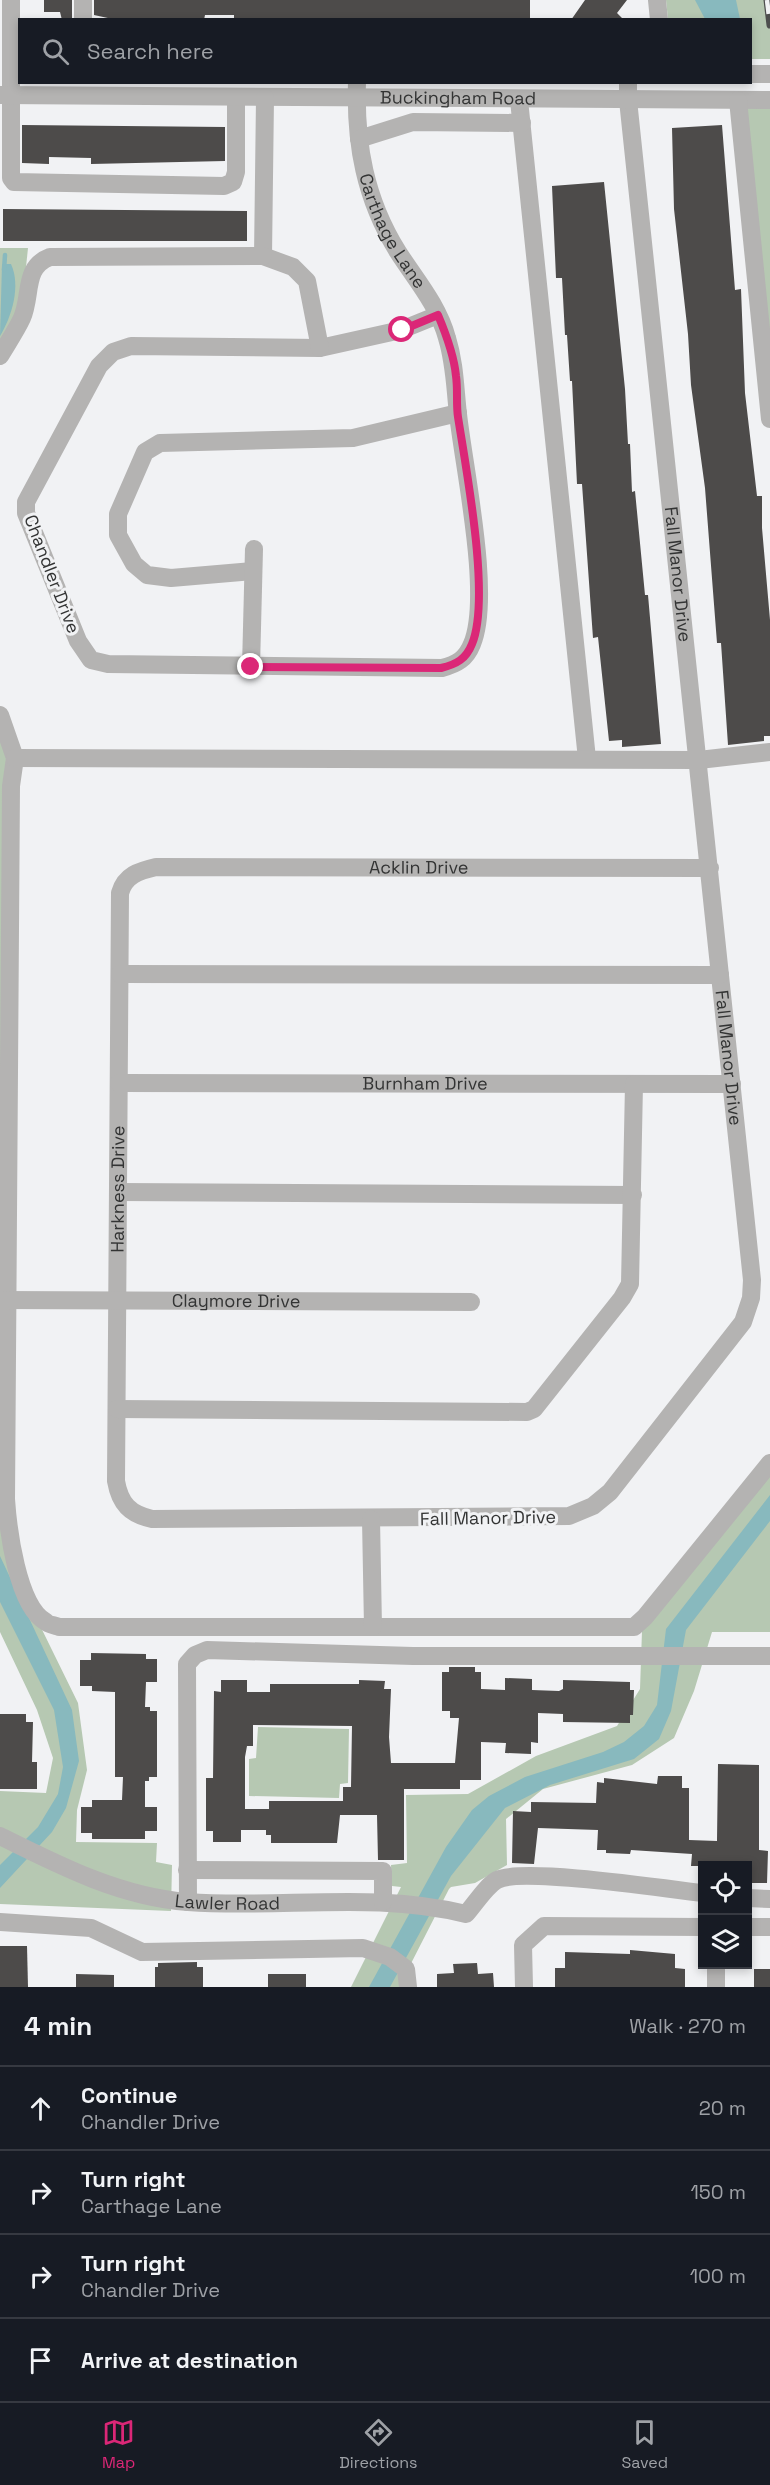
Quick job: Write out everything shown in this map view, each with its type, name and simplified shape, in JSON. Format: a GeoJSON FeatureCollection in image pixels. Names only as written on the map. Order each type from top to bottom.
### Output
{"type":"FeatureCollection","features":[{"type":"Feature","properties":{"kind":"street"},"geometry":{"type":"LineString","coordinates":[[11,0],[10,69],[5,95],[11,178],[19,184],[224,186],[233,182],[236,172],[236,98]]}},
{"type":"Feature","properties":{"kind":"street"},"geometry":{"type":"LineString","coordinates":[[83,0],[83,18]]}},
{"type":"Feature","properties":{"kind":"street"},"geometry":{"type":"LineString","coordinates":[[657,0],[659,18]]}},
{"type":"Feature","properties":{"kind":"street"},"geometry":{"type":"LineString","coordinates":[[752,74],[770,74]]}},
{"type":"Feature","properties":{"kind":"street","name":"Buckingham Road"},"geometry":{"type":"LineString","coordinates":[[5,95],[265,98],[357,90],[519,100],[628,91],[738,100],[770,100]]}},
{"type":"Feature","properties":{"kind":"street","name":"Carthage Lane"},"geometry":{"type":"LineString","coordinates":[[357,90],[358,138],[371,199],[398,252],[438,315],[447,337],[456,376],[458,413],[478,573],[478,622],[466,656]]}},
{"type":"Feature","properties":{"kind":"street","name":"Fall Manor Drive"},"geometry":{"type":"LineString","coordinates":[[123,1505],[135,1515],[152,1519],[569,1516],[593,1506],[610,1492],[743,1322],[751,1298],[752,1280],[628,91]]}},
{"type":"Feature","properties":{"kind":"street"},"geometry":{"type":"LineString","coordinates":[[263,256],[265,98]]}},
{"type":"Feature","properties":{"kind":"street"},"geometry":{"type":"LineString","coordinates":[[519,100],[587,759]]}},
{"type":"Feature","properties":{"kind":"street"},"geometry":{"type":"LineString","coordinates":[[738,100],[770,419]]}},
{"type":"Feature","properties":{"kind":"street"},"geometry":{"type":"LineString","coordinates":[[358,138],[413,122],[522,123]]}},
{"type":"Feature","properties":{"kind":"street"},"geometry":{"type":"LineString","coordinates":[[0,356],[22,317],[31,272],[39,261],[50,256],[263,256],[294,267],[307,281],[320,348]]}},
{"type":"Feature","properties":{"kind":"street","name":"Chandler Drive"},"geometry":{"type":"LineString","coordinates":[[438,315],[402,330],[320,348],[131,346],[113,352],[99,366],[26,502],[26,513],[78,641],[92,660],[108,664],[441,668],[455,664],[466,656]]}},
{"type":"Feature","properties":{"kind":"street"},"geometry":{"type":"LineString","coordinates":[[253,571],[171,578],[147,575],[134,564],[118,535],[118,514],[145,452],[160,443],[353,438],[458,413]]}},
{"type":"Feature","properties":{"kind":"street"},"geometry":{"type":"LineString","coordinates":[[251,667],[254,549]]}},
{"type":"Feature","properties":{"kind":"street"},"geometry":{"type":"LineString","coordinates":[[0,715],[15,758],[11,786],[3,1300],[6,1499],[9,1540],[17,1572],[32,1606],[44,1622],[59,1626],[634,1627],[645,1617],[770,1463]]}},
{"type":"Feature","properties":{"kind":"street"},"geometry":{"type":"LineString","coordinates":[[15,758],[699,760],[770,752]]}},
{"type":"Feature","properties":{"kind":"street","name":"Acklin Drive"},"geometry":{"type":"LineString","coordinates":[[130,876],[156,867],[710,868]]}},
{"type":"Feature","properties":{"kind":"street","name":"Harkness Drive"},"geometry":{"type":"LineString","coordinates":[[123,1505],[116,1481],[120,893],[123,884],[130,876]]}},
{"type":"Feature","properties":{"kind":"street"},"geometry":{"type":"LineString","coordinates":[[120,974],[720,975]]}},
{"type":"Feature","properties":{"kind":"street","name":"Burnham Drive"},"geometry":{"type":"LineString","coordinates":[[119,1083],[732,1084]]}},
{"type":"Feature","properties":{"kind":"street"},"geometry":{"type":"LineString","coordinates":[[117,1409],[527,1412],[534,1409],[630,1284],[634,1084]]}},
{"type":"Feature","properties":{"kind":"street"},"geometry":{"type":"LineString","coordinates":[[118,1192],[633,1195]]}},
{"type":"Feature","properties":{"kind":"street","name":"Claymore Drive"},"geometry":{"type":"LineString","coordinates":[[3,1300],[471,1302]]}},
{"type":"Feature","properties":{"kind":"street"},"geometry":{"type":"LineString","coordinates":[[371,1519],[373,1627]]}},
{"type":"Feature","properties":{"kind":"street"},"geometry":{"type":"LineString","coordinates":[[188,1902],[187,1664],[195,1655],[207,1650],[413,1656],[770,1656]]}},
{"type":"Feature","properties":{"kind":"street","name":"Lawler Road"},"geometry":{"type":"LineString","coordinates":[[6,1839],[102,1883],[150,1896],[188,1902],[411,1903],[466,1914],[496,1880],[515,1876],[563,1878],[698,1893]]}},
{"type":"Feature","properties":{"kind":"street"},"geometry":{"type":"LineString","coordinates":[[187,1870],[384,1871],[384,1902]]}},
{"type":"Feature","properties":{"kind":"street"},"geometry":{"type":"LineString","coordinates":[[752,1898],[770,1899]]}},
{"type":"Feature","properties":{"kind":"street"},"geometry":{"type":"LineString","coordinates":[[0,1922],[91,1928],[142,1952],[367,1950],[390,1957],[405,1968],[407,1983]]}},
{"type":"Feature","properties":{"kind":"street"},"geometry":{"type":"LineString","coordinates":[[524,1987],[523,1945],[544,1926],[698,1927]]}},
{"type":"Feature","properties":{"kind":"street"},"geometry":{"type":"LineString","coordinates":[[752,1927],[770,1927]]}},
{"type":"Feature","properties":{"kind":"street"},"geometry":{"type":"LineString","coordinates":[[716,1969],[716,1987]]}},
{"type":"Feature","properties":{"kind":"green space"},"geometry":{"type":"Polygon","coordinates":[[[666,0],[770,0],[770,59],[752,59],[752,18],[668,18],[666,0]]]}},
{"type":"Feature","properties":{"kind":"green space"},"geometry":{"type":"Polygon","coordinates":[[[740,102],[770,103],[770,386],[740,102]]]}},
{"type":"Feature","properties":{"kind":"green space"},"geometry":{"type":"Polygon","coordinates":[[[0,248],[28,248],[22,305],[0,352],[0,248]]]}},
{"type":"Feature","properties":{"kind":"green space"},"geometry":{"type":"Polygon","coordinates":[[[0,724],[8,766],[7,1528],[24,1593],[78,1703],[87,1770],[77,1810],[76,1842],[157,1843],[156,1862],[172,1865],[171,1911],[0,1904],[0,1791],[46,1793],[53,1758],[37,1710],[0,1632],[0,724]]]}},
{"type":"Feature","properties":{"kind":"green space"},"geometry":{"type":"Polygon","coordinates":[[[770,1470],[770,1632],[712,1632],[694,1691],[674,1738],[632,1765],[543,1789],[506,1819],[507,1865],[475,1883],[449,1889],[399,1987],[351,1987],[401,1887],[392,1886],[391,1865],[407,1863],[406,1795],[468,1794],[536,1756],[617,1726],[640,1689],[642,1631],[770,1470]]]}},
{"type":"Feature","properties":{"kind":"green space"},"geometry":{"type":"Polygon","coordinates":[[[258,1727],[349,1729],[348,1783],[340,1784],[339,1798],[249,1796],[249,1759],[256,1758],[258,1727]]]}},
{"type":"Feature","properties":{"kind":"water"},"geometry":{"type":"Polygon","coordinates":[[[695,0],[736,0],[740,18],[704,18],[695,0]]]}},
{"type":"Feature","properties":{"kind":"water"},"geometry":{"type":"Polygon","coordinates":[[[2,264],[11,264],[15,291],[8,319],[0,336],[2,264]]]}},
{"type":"Feature","properties":{"kind":"water"},"geometry":{"type":"Polygon","coordinates":[[[770,1495],[770,1521],[686,1630],[671,1711],[659,1739],[634,1759],[550,1785],[505,1808],[451,1876],[390,1987],[369,1987],[446,1847],[472,1810],[489,1796],[525,1777],[603,1752],[624,1742],[644,1726],[657,1705],[666,1629],[770,1495]]]}},
{"type":"Feature","properties":{"kind":"water"},"geometry":{"type":"Polygon","coordinates":[[[0,1556],[72,1710],[79,1761],[66,1808],[52,1832],[0,1888],[0,1865],[38,1827],[58,1794],[63,1767],[54,1710],[0,1602],[0,1556]]]}},
{"type":"Feature","properties":{"kind":"building"},"geometry":{"type":"Polygon","coordinates":[[[44,0],[72,0],[72,18],[62,18],[60,12],[44,12],[44,0]]]}},
{"type":"Feature","properties":{"kind":"building"},"geometry":{"type":"Polygon","coordinates":[[[94,0],[530,0],[530,18],[234,18],[234,15],[205,15],[204,18],[108,18],[94,15],[94,0]]]}},
{"type":"Feature","properties":{"kind":"building"},"geometry":{"type":"Polygon","coordinates":[[[585,0],[627,0],[617,13],[622,18],[572,18],[585,0]]]}},
{"type":"Feature","properties":{"kind":"building"},"geometry":{"type":"Polygon","coordinates":[[[22,125],[225,127],[225,161],[91,164],[91,158],[49,157],[49,164],[22,163],[22,125]]]}},
{"type":"Feature","properties":{"kind":"building"},"geometry":{"type":"Polygon","coordinates":[[[722,125],[735,290],[741,289],[745,393],[757,496],[762,496],[762,528],[770,620],[770,736],[764,736],[764,741],[728,745],[721,643],[717,643],[705,488],[691,385],[688,334],[674,209],[672,128],[722,125]]]}},
{"type":"Feature","properties":{"kind":"building"},"geometry":{"type":"Polygon","coordinates":[[[604,182],[625,389],[628,444],[630,444],[632,492],[635,491],[645,595],[648,595],[661,744],[622,747],[622,740],[609,741],[598,637],[593,638],[582,484],[577,484],[572,381],[570,381],[567,335],[565,335],[562,278],[556,278],[552,186],[604,182]]]}},
{"type":"Feature","properties":{"kind":"building"},"geometry":{"type":"Polygon","coordinates":[[[3,209],[247,211],[247,241],[3,241],[3,209]]]}},
{"type":"Feature","properties":{"kind":"building"},"geometry":{"type":"Polygon","coordinates":[[[91,1653],[146,1654],[146,1659],[157,1659],[157,1682],[146,1682],[145,1707],[150,1707],[150,1711],[157,1711],[157,1777],[149,1777],[149,1781],[145,1781],[145,1807],[157,1807],[157,1831],[145,1831],[145,1839],[92,1839],[92,1833],[81,1833],[81,1807],[92,1807],[92,1800],[122,1800],[123,1777],[115,1777],[115,1692],[92,1691],[92,1686],[80,1686],[80,1660],[91,1660],[91,1653]]]}},
{"type":"Feature","properties":{"kind":"building"},"geometry":{"type":"Polygon","coordinates":[[[449,1667],[475,1667],[475,1672],[481,1672],[481,1689],[505,1690],[505,1678],[532,1679],[532,1690],[559,1691],[563,1689],[563,1680],[630,1682],[630,1690],[634,1690],[633,1715],[630,1715],[630,1723],[563,1722],[563,1714],[538,1713],[538,1743],[531,1742],[531,1754],[505,1753],[506,1743],[481,1742],[481,1780],[460,1780],[460,1789],[404,1789],[404,1860],[378,1860],[377,1815],[340,1815],[337,1843],[271,1843],[271,1835],[266,1835],[266,1830],[241,1830],[241,1842],[213,1842],[213,1831],[206,1831],[206,1778],[213,1778],[214,1691],[221,1692],[221,1680],[247,1680],[247,1692],[270,1692],[270,1684],[359,1684],[359,1680],[385,1681],[384,1689],[391,1689],[389,1737],[391,1763],[455,1763],[459,1718],[450,1718],[450,1711],[442,1711],[442,1672],[449,1672],[449,1667]],[[253,1725],[253,1746],[247,1746],[245,1757],[245,1809],[269,1809],[269,1801],[343,1801],[343,1787],[351,1787],[352,1726],[253,1725]]]}},
{"type":"Feature","properties":{"kind":"building"},"geometry":{"type":"Polygon","coordinates":[[[0,1714],[26,1714],[26,1722],[33,1722],[32,1762],[37,1762],[37,1789],[0,1789],[0,1714]]]}},
{"type":"Feature","properties":{"kind":"building"},"geometry":{"type":"Polygon","coordinates":[[[718,1764],[759,1765],[759,1850],[768,1851],[767,1883],[752,1883],[752,1861],[698,1861],[698,1866],[691,1866],[692,1854],[631,1850],[630,1854],[606,1853],[606,1850],[597,1850],[598,1830],[538,1828],[534,1864],[512,1863],[513,1811],[531,1812],[531,1802],[596,1803],[597,1782],[604,1783],[604,1778],[657,1784],[658,1776],[682,1776],[682,1788],[689,1788],[689,1840],[717,1841],[718,1764]]]}},
{"type":"Feature","properties":{"kind":"building"},"geometry":{"type":"Polygon","coordinates":[[[0,1946],[27,1946],[28,1987],[0,1987],[0,1946]]]}},
{"type":"Feature","properties":{"kind":"building"},"geometry":{"type":"Polygon","coordinates":[[[630,1950],[675,1954],[675,1968],[685,1969],[685,1987],[555,1987],[555,1968],[565,1968],[565,1952],[630,1954],[630,1950]]]}},
{"type":"Feature","properties":{"kind":"building"},"geometry":{"type":"Polygon","coordinates":[[[197,1962],[197,1967],[203,1967],[203,1987],[155,1987],[155,1967],[158,1967],[158,1963],[197,1962]]]}},
{"type":"Feature","properties":{"kind":"building"},"geometry":{"type":"Polygon","coordinates":[[[477,1963],[478,1974],[493,1973],[494,1987],[437,1987],[437,1974],[454,1973],[453,1964],[477,1963]]]}},
{"type":"Feature","properties":{"kind":"building"},"geometry":{"type":"Polygon","coordinates":[[[754,1969],[770,1969],[770,1987],[754,1987],[754,1969]]]}},
{"type":"Feature","properties":{"kind":"building"},"geometry":{"type":"Polygon","coordinates":[[[76,1974],[114,1975],[114,1987],[76,1987],[76,1974]]]}},
{"type":"Feature","properties":{"kind":"building"},"geometry":{"type":"Polygon","coordinates":[[[268,1974],[306,1974],[306,1987],[268,1987],[268,1974]]]}},
{"type":"Feature","properties":{"kind":"waterway"},"geometry":{"type":"LineString","coordinates":[[4,270],[5,255]]}},
{"type":"Feature","properties":{"kind":"railway"},"geometry":{"type":"LineString","coordinates":[[767,0],[770,25]]}},
{"type":"Feature","properties":{"kind":"route"},"geometry":{"type":"LineString","coordinates":[[251,667],[441,668],[455,664],[466,656],[473,642],[478,622],[478,573],[458,413],[456,376],[447,337],[438,315],[402,330]]}}]}
